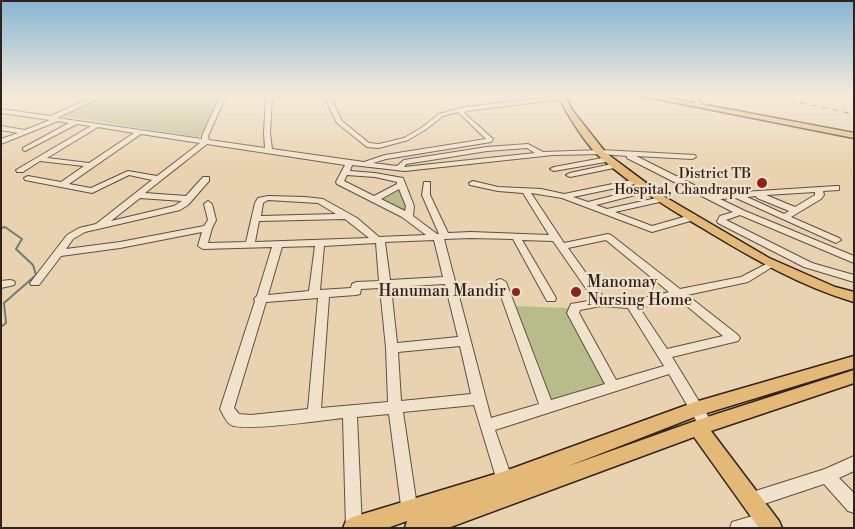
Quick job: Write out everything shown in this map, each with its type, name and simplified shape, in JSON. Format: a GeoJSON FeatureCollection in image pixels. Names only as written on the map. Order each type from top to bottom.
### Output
{"type":"FeatureCollection","features":[{"type":"Feature","properties":{"kind":"main road"},"geometry":{"type":"LineString","coordinates":[[579,121],[608,159],[661,198],[772,264],[830,290],[854,297]]}},
{"type":"Feature","properties":{"kind":"main road"},"geometry":{"type":"LineString","coordinates":[[781,121],[854,135]]}},
{"type":"Feature","properties":{"kind":"main road"},"geometry":{"type":"LineString","coordinates":[[417,527],[507,489],[700,421],[854,362]]}},
{"type":"Feature","properties":{"kind":"main road"},"geometry":{"type":"LineString","coordinates":[[700,421],[854,376]]}},
{"type":"Feature","properties":{"kind":"main road"},"geometry":{"type":"LineString","coordinates":[[700,421],[769,524]]}},
{"type":"Feature","properties":{"kind":"main road"},"geometry":{"type":"LineString","coordinates":[[354,528],[409,510],[507,489]]}},
{"type":"Feature","properties":{"kind":"street"},"geometry":{"type":"LineString","coordinates":[[1,142],[50,121]]}},
{"type":"Feature","properties":{"kind":"street"},"geometry":{"type":"LineString","coordinates":[[66,121],[364,165],[399,168],[404,162],[487,149],[530,146],[542,154],[608,159]]}},
{"type":"Feature","properties":{"kind":"street"},"geometry":{"type":"LineString","coordinates":[[206,141],[205,136],[212,121]]}},
{"type":"Feature","properties":{"kind":"street"},"geometry":{"type":"LineString","coordinates":[[268,121],[269,151]]}},
{"type":"Feature","properties":{"kind":"street"},"geometry":{"type":"LineString","coordinates":[[338,121],[367,146],[378,146],[406,139],[435,121]]}},
{"type":"Feature","properties":{"kind":"street"},"geometry":{"type":"LineString","coordinates":[[364,165],[385,158],[489,141],[490,139],[470,121]]}},
{"type":"Feature","properties":{"kind":"street"},"geometry":{"type":"LineString","coordinates":[[25,149],[76,122]]}},
{"type":"Feature","properties":{"kind":"street"},"geometry":{"type":"LineString","coordinates":[[20,170],[98,126]]}},
{"type":"Feature","properties":{"kind":"street"},"geometry":{"type":"LineString","coordinates":[[1,128],[25,132]]}},
{"type":"Feature","properties":{"kind":"street"},"geometry":{"type":"LineString","coordinates":[[62,185],[139,132]]}},
{"type":"Feature","properties":{"kind":"street"},"geometry":{"type":"LineString","coordinates":[[98,227],[206,141]]}},
{"type":"Feature","properties":{"kind":"street"},"geometry":{"type":"LineString","coordinates":[[626,154],[740,212],[854,260]]}},
{"type":"Feature","properties":{"kind":"street"},"geometry":{"type":"LineString","coordinates":[[554,169],[626,154],[692,157]]}},
{"type":"Feature","properties":{"kind":"street"},"geometry":{"type":"LineString","coordinates":[[40,159],[90,165]]}},
{"type":"Feature","properties":{"kind":"street"},"geometry":{"type":"LineString","coordinates":[[570,175],[608,159]]}},
{"type":"Feature","properties":{"kind":"street"},"geometry":{"type":"LineString","coordinates":[[350,163],[340,182],[375,199],[439,236]]}},
{"type":"Feature","properties":{"kind":"street"},"geometry":{"type":"LineString","coordinates":[[28,178],[92,191],[128,173],[158,179]]}},
{"type":"Feature","properties":{"kind":"street"},"geometry":{"type":"LineString","coordinates":[[345,173],[398,179],[410,206],[408,218]]}},
{"type":"Feature","properties":{"kind":"street"},"geometry":{"type":"LineString","coordinates":[[35,283],[72,234],[177,208],[189,199],[206,179]]}},
{"type":"Feature","properties":{"kind":"street"},"geometry":{"type":"LineString","coordinates":[[564,196],[637,182]]}},
{"type":"Feature","properties":{"kind":"street"},"geometry":{"type":"LineString","coordinates":[[473,183],[498,188],[541,191],[564,196],[652,228],[694,217]]}},
{"type":"Feature","properties":{"kind":"street"},"geometry":{"type":"LineString","coordinates":[[427,184],[426,194],[439,236],[448,280],[479,399],[507,489]]}},
{"type":"Feature","properties":{"kind":"street"},"geometry":{"type":"LineString","coordinates":[[375,199],[401,185]]}},
{"type":"Feature","properties":{"kind":"street"},"geometry":{"type":"LineString","coordinates":[[710,197],[836,188]]}},
{"type":"Feature","properties":{"kind":"street"},"geometry":{"type":"LineString","coordinates":[[586,205],[648,189]]}},
{"type":"Feature","properties":{"kind":"street"},"geometry":{"type":"LineString","coordinates":[[785,217],[818,197],[820,194],[818,190]]}},
{"type":"Feature","properties":{"kind":"street"},"geometry":{"type":"LineString","coordinates":[[526,191],[601,302]]}},
{"type":"Feature","properties":{"kind":"street"},"geometry":{"type":"LineString","coordinates":[[138,195],[189,199]]}},
{"type":"Feature","properties":{"kind":"street"},"geometry":{"type":"LineString","coordinates":[[758,195],[796,211]]}},
{"type":"Feature","properties":{"kind":"street"},"geometry":{"type":"LineString","coordinates":[[736,196],[836,240]]}},
{"type":"Feature","properties":{"kind":"street"},"geometry":{"type":"LineString","coordinates":[[250,245],[260,200],[265,198],[312,199],[346,216],[362,226],[378,240],[392,348],[395,407],[409,510],[417,527]]}},
{"type":"Feature","properties":{"kind":"street"},"geometry":{"type":"LineString","coordinates":[[605,212],[661,198]]}},
{"type":"Feature","properties":{"kind":"street"},"geometry":{"type":"LineString","coordinates":[[208,204],[212,220],[207,228],[203,246],[320,243],[439,236],[556,238]]}},
{"type":"Feature","properties":{"kind":"street"},"geometry":{"type":"LineString","coordinates":[[740,212],[723,218],[721,221],[808,265],[854,279]]}},
{"type":"Feature","properties":{"kind":"street"},"geometry":{"type":"LineString","coordinates":[[255,220],[346,216]]}},
{"type":"Feature","properties":{"kind":"street"},"geometry":{"type":"LineString","coordinates":[[58,253],[120,245],[207,228]]}},
{"type":"Feature","properties":{"kind":"street"},"geometry":{"type":"LineString","coordinates":[[516,237],[551,298]]}},
{"type":"Feature","properties":{"kind":"street"},"geometry":{"type":"LineString","coordinates":[[563,246],[608,237],[734,338],[664,354]]}},
{"type":"Feature","properties":{"kind":"street"},"geometry":{"type":"LineString","coordinates":[[314,415],[320,243]]}},
{"type":"Feature","properties":{"kind":"street"},"geometry":{"type":"LineString","coordinates":[[278,244],[227,409],[235,420],[250,421],[479,399]]}},
{"type":"Feature","properties":{"kind":"street"},"geometry":{"type":"LineString","coordinates":[[613,387],[572,313],[575,306],[601,302],[631,304],[649,302],[677,293],[744,280],[772,264]]}},
{"type":"Feature","properties":{"kind":"street"},"geometry":{"type":"LineString","coordinates":[[260,299],[356,291],[356,286],[448,280]]}},
{"type":"Feature","properties":{"kind":"street"},"geometry":{"type":"LineString","coordinates":[[501,282],[547,408]]}},
{"type":"Feature","properties":{"kind":"street"},"geometry":{"type":"LineString","coordinates":[[631,304],[673,368],[700,421]]}},
{"type":"Feature","properties":{"kind":"street"},"geometry":{"type":"LineString","coordinates":[[392,348],[464,341]]}},
{"type":"Feature","properties":{"kind":"street"},"geometry":{"type":"LineString","coordinates":[[487,426],[673,368]]}},
{"type":"Feature","properties":{"kind":"street"},"geometry":{"type":"LineString","coordinates":[[350,411],[354,528]]}},
{"type":"Feature","properties":{"kind":"street"},"geometry":{"type":"LineString","coordinates":[[752,500],[827,476],[854,464]]}},
{"type":"Feature","properties":{"kind":"street"},"geometry":{"type":"LineString","coordinates":[[827,476],[854,505]]}},
{"type":"Feature","properties":{"kind":"street"},"geometry":{"type":"LineString","coordinates":[[738,528],[769,524]]}},
{"type":"Feature","properties":{"kind":"green space"},"geometry":{"type":"Polygon","coordinates":[[[93,121],[210,121],[206,129],[198,137],[93,121]]]}},
{"type":"Feature","properties":{"kind":"green space"},"geometry":{"type":"Polygon","coordinates":[[[400,187],[408,207],[407,215],[377,199],[400,187]]]}},
{"type":"Feature","properties":{"kind":"green space"},"geometry":{"type":"Polygon","coordinates":[[[513,306],[567,308],[605,385],[548,404],[513,306]]]}},
{"type":"Feature","properties":{"kind":"waterway"},"geometry":{"type":"LineString","coordinates":[[1,228],[5,227],[22,239],[16,249],[33,265],[36,275],[4,303],[6,323],[1,327]]}},
{"type":"Feature","properties":{"kind":"place","name":"District TB Hospital, Chandrapur"},"geometry":{"type":"Point","coordinates":[762,183]}},
{"type":"Feature","properties":{"kind":"place","name":"Hanuman Mandir"},"geometry":{"type":"Point","coordinates":[516,292]}},
{"type":"Feature","properties":{"kind":"place","name":"Manomay Nursing Home"},"geometry":{"type":"Point","coordinates":[576,292]}}]}
